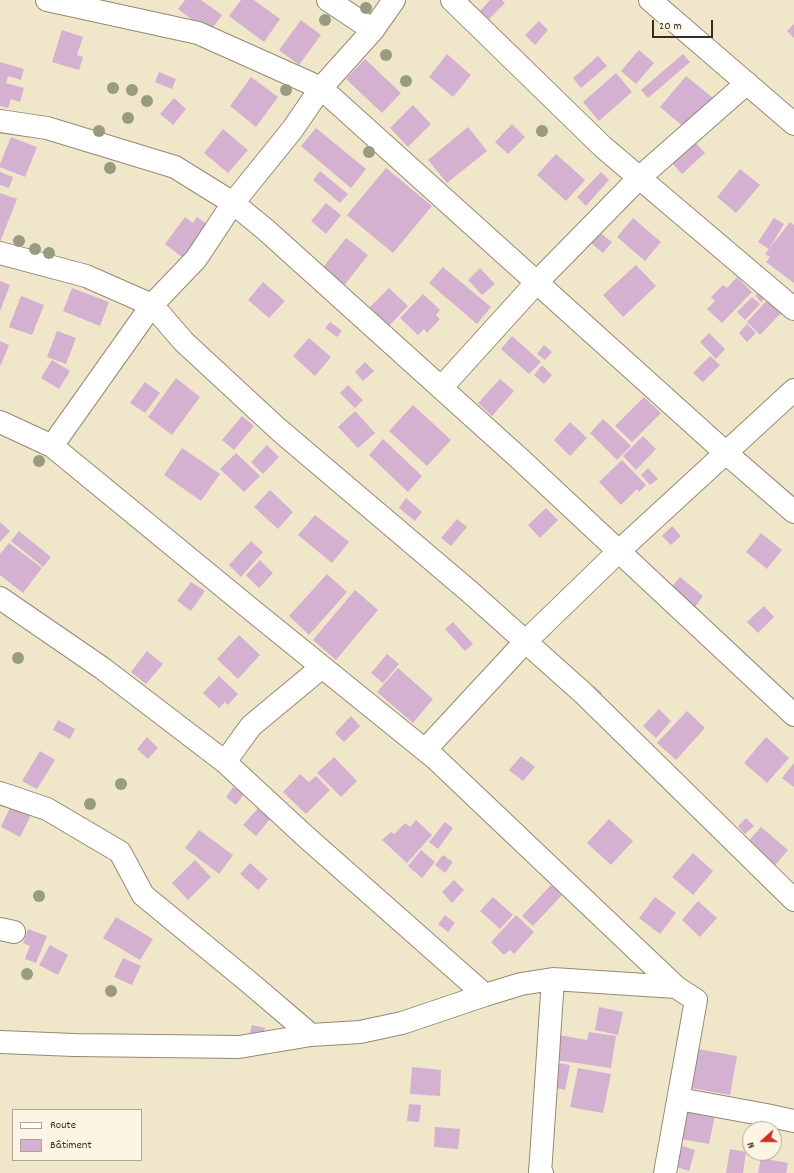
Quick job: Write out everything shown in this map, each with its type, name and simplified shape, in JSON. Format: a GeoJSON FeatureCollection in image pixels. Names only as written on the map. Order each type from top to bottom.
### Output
{"type":"FeatureCollection","features":[{"type":"Feature","properties":{"kind":"street"},"geometry":{"type":"LineString","coordinates":[[47,0],[198,33],[320,88],[726,453],[794,512]]}},
{"type":"Feature","properties":{"kind":"street"},"geometry":{"type":"LineString","coordinates":[[328,0],[373,30]]}},
{"type":"Feature","properties":{"kind":"street"},"geometry":{"type":"LineString","coordinates":[[52,446],[152,305],[196,259],[234,203],[292,130],[320,88],[373,30],[394,0]]}},
{"type":"Feature","properties":{"kind":"street"},"geometry":{"type":"LineString","coordinates":[[452,0],[603,147],[794,309]]}},
{"type":"Feature","properties":{"kind":"street"},"geometry":{"type":"LineString","coordinates":[[650,0],[794,124]]}},
{"type":"Feature","properties":{"kind":"street"},"geometry":{"type":"LineString","coordinates":[[441,388],[537,282],[639,178],[747,83]]}},
{"type":"Feature","properties":{"kind":"street"},"geometry":{"type":"LineString","coordinates":[[0,121],[47,128],[175,167],[234,203],[266,230],[520,459],[794,715]]}},
{"type":"Feature","properties":{"kind":"street"},"geometry":{"type":"LineString","coordinates":[[0,253],[86,276],[152,305],[184,342],[278,429],[464,587],[583,693],[794,900]]}},
{"type":"Feature","properties":{"kind":"street"},"geometry":{"type":"LineString","coordinates":[[425,750],[525,642],[619,552],[794,390]]}},
{"type":"Feature","properties":{"kind":"street"},"geometry":{"type":"LineString","coordinates":[[0,422],[52,446],[425,750],[676,986],[696,1000],[665,1173]]}},
{"type":"Feature","properties":{"kind":"street"},"geometry":{"type":"LineString","coordinates":[[0,598],[102,668],[225,762],[305,836],[485,995]]}},
{"type":"Feature","properties":{"kind":"street"},"geometry":{"type":"LineString","coordinates":[[225,762],[251,726],[322,666]]}},
{"type":"Feature","properties":{"kind":"street"},"geometry":{"type":"LineString","coordinates":[[0,792],[47,809],[120,852],[143,895],[311,1035]]}},
{"type":"Feature","properties":{"kind":"street"},"geometry":{"type":"LineString","coordinates":[[0,1042],[74,1045],[239,1047],[311,1035],[360,1032],[402,1023],[521,984],[553,979],[676,986]]}},
{"type":"Feature","properties":{"kind":"street"},"geometry":{"type":"LineString","coordinates":[[542,1173],[540,1171],[553,979]]}},
{"type":"Feature","properties":{"kind":"street"},"geometry":{"type":"LineString","coordinates":[[679,1099],[754,1112],[794,1121]]}},
{"type":"Feature","properties":{"kind":"building"},"geometry":{"type":"Polygon","coordinates":[[[185,0],[201,0],[222,15],[209,33],[178,9],[185,0]]]}},
{"type":"Feature","properties":{"kind":"building"},"geometry":{"type":"Polygon","coordinates":[[[241,0],[254,0],[280,19],[264,42],[229,16],[241,0]]]}},
{"type":"Feature","properties":{"kind":"building"},"geometry":{"type":"Polygon","coordinates":[[[490,0],[502,0],[505,3],[489,19],[480,11],[490,0]]]}},
{"type":"Feature","properties":{"kind":"building"},"geometry":{"type":"Polygon","coordinates":[[[301,20],[321,35],[299,65],[279,50],[301,20]]]}},
{"type":"Feature","properties":{"kind":"building"},"geometry":{"type":"Polygon","coordinates":[[[539,21],[548,30],[535,45],[525,35],[539,21]]]}},
{"type":"Feature","properties":{"kind":"building"},"geometry":{"type":"Polygon","coordinates":[[[794,24],[794,38],[787,31],[794,24]]]}},
{"type":"Feature","properties":{"kind":"building"},"geometry":{"type":"Polygon","coordinates":[[[62,30],[83,37],[77,55],[83,57],[79,70],[52,62],[62,30]]]}},
{"type":"Feature","properties":{"kind":"building"},"geometry":{"type":"Polygon","coordinates":[[[639,50],[654,63],[636,84],[621,71],[639,50]]]}},
{"type":"Feature","properties":{"kind":"building"},"geometry":{"type":"Polygon","coordinates":[[[447,54],[471,75],[453,97],[429,77],[447,54]]]}},
{"type":"Feature","properties":{"kind":"building"},"geometry":{"type":"Polygon","coordinates":[[[683,54],[690,62],[648,98],[641,90],[683,54]]]}},
{"type":"Feature","properties":{"kind":"building"},"geometry":{"type":"Polygon","coordinates":[[[598,56],[607,66],[581,88],[573,78],[598,56]]]}},
{"type":"Feature","properties":{"kind":"building"},"geometry":{"type":"Polygon","coordinates":[[[365,59],[401,93],[382,113],[346,79],[365,59]]]}},
{"type":"Feature","properties":{"kind":"building"},"geometry":{"type":"Polygon","coordinates":[[[0,62],[24,69],[21,80],[8,76],[6,83],[24,88],[20,102],[11,99],[8,108],[0,106],[0,62]]]}},
{"type":"Feature","properties":{"kind":"building"},"geometry":{"type":"Polygon","coordinates":[[[159,72],[176,79],[172,89],[155,82],[159,72]]]}},
{"type":"Feature","properties":{"kind":"building"},"geometry":{"type":"Polygon","coordinates":[[[616,73],[632,92],[599,121],[583,102],[616,73]]]}},
{"type":"Feature","properties":{"kind":"building"},"geometry":{"type":"Polygon","coordinates":[[[686,76],[713,98],[686,129],[660,107],[686,76]]]}},
{"type":"Feature","properties":{"kind":"building"},"geometry":{"type":"Polygon","coordinates":[[[251,77],[278,97],[256,127],[230,106],[251,77]]]}},
{"type":"Feature","properties":{"kind":"building"},"geometry":{"type":"Polygon","coordinates":[[[174,98],[186,109],[173,125],[160,114],[174,98]]]}},
{"type":"Feature","properties":{"kind":"building"},"geometry":{"type":"Polygon","coordinates":[[[413,105],[431,124],[408,147],[390,128],[413,105]]]}},
{"type":"Feature","properties":{"kind":"building"},"geometry":{"type":"Polygon","coordinates":[[[512,124],[525,137],[508,154],[495,142],[512,124]]]}},
{"type":"Feature","properties":{"kind":"building"},"geometry":{"type":"Polygon","coordinates":[[[468,127],[487,151],[447,183],[428,160],[468,127]]]}},
{"type":"Feature","properties":{"kind":"building"},"geometry":{"type":"Polygon","coordinates":[[[316,128],[366,169],[351,188],[301,146],[316,128]]]}},
{"type":"Feature","properties":{"kind":"building"},"geometry":{"type":"Polygon","coordinates":[[[223,129],[248,150],[228,173],[204,153],[223,129]]]}},
{"type":"Feature","properties":{"kind":"building"},"geometry":{"type":"Polygon","coordinates":[[[11,137],[37,147],[25,177],[0,167],[11,137]]]}},
{"type":"Feature","properties":{"kind":"building"},"geometry":{"type":"Polygon","coordinates":[[[693,140],[705,153],[682,174],[670,161],[693,140]]]}},
{"type":"Feature","properties":{"kind":"building"},"geometry":{"type":"Polygon","coordinates":[[[556,154],[585,180],[566,201],[537,175],[556,154]]]}},
{"type":"Feature","properties":{"kind":"building"},"geometry":{"type":"Polygon","coordinates":[[[386,168],[432,206],[393,253],[347,215],[386,168]]]}},
{"type":"Feature","properties":{"kind":"building"},"geometry":{"type":"Polygon","coordinates":[[[740,169],[760,185],[736,213],[717,197],[740,169]]]}},
{"type":"Feature","properties":{"kind":"building"},"geometry":{"type":"Polygon","coordinates":[[[320,171],[348,194],[340,203],[313,180],[320,171]]]}},
{"type":"Feature","properties":{"kind":"building"},"geometry":{"type":"Polygon","coordinates":[[[0,172],[13,177],[9,188],[0,185],[0,172]]]}},
{"type":"Feature","properties":{"kind":"building"},"geometry":{"type":"Polygon","coordinates":[[[601,172],[609,180],[586,206],[577,197],[601,172]]]}},
{"type":"Feature","properties":{"kind":"building"},"geometry":{"type":"Polygon","coordinates":[[[0,193],[17,199],[0,242],[0,193]]]}},
{"type":"Feature","properties":{"kind":"building"},"geometry":{"type":"Polygon","coordinates":[[[326,203],[341,215],[326,234],[311,221],[326,203]]]}},
{"type":"Feature","properties":{"kind":"building"},"geometry":{"type":"Polygon","coordinates":[[[185,217],[193,223],[197,217],[211,227],[187,261],[165,244],[185,217]]]}},
{"type":"Feature","properties":{"kind":"building"},"geometry":{"type":"Polygon","coordinates":[[[633,218],[661,242],[645,261],[617,237],[633,218]]]}},
{"type":"Feature","properties":{"kind":"building"},"geometry":{"type":"Polygon","coordinates":[[[774,218],[784,224],[769,249],[758,242],[774,218]]]}},
{"type":"Feature","properties":{"kind":"building"},"geometry":{"type":"Polygon","coordinates":[[[790,222],[794,225],[794,283],[766,262],[770,257],[765,254],[790,222]]]}},
{"type":"Feature","properties":{"kind":"building"},"geometry":{"type":"Polygon","coordinates":[[[594,228],[612,242],[603,253],[586,239],[594,228]]]}},
{"type":"Feature","properties":{"kind":"building"},"geometry":{"type":"Polygon","coordinates":[[[346,238],[368,255],[343,287],[321,270],[346,238]]]}},
{"type":"Feature","properties":{"kind":"building"},"geometry":{"type":"Polygon","coordinates":[[[636,265],[656,286],[623,317],[603,295],[636,265]]]}},
{"type":"Feature","properties":{"kind":"building"},"geometry":{"type":"Polygon","coordinates":[[[443,267],[491,307],[477,324],[429,283],[443,267]]]}},
{"type":"Feature","properties":{"kind":"building"},"geometry":{"type":"Polygon","coordinates":[[[480,268],[495,284],[482,295],[468,280],[480,268]]]}},
{"type":"Feature","properties":{"kind":"building"},"geometry":{"type":"Polygon","coordinates":[[[737,277],[752,292],[722,323],[707,309],[715,301],[711,297],[723,285],[727,288],[737,277]]]}},
{"type":"Feature","properties":{"kind":"building"},"geometry":{"type":"Polygon","coordinates":[[[0,281],[10,285],[0,311],[0,281]]]}},
{"type":"Feature","properties":{"kind":"building"},"geometry":{"type":"Polygon","coordinates":[[[263,282],[285,301],[269,318],[248,300],[263,282]]]}},
{"type":"Feature","properties":{"kind":"building"},"geometry":{"type":"Polygon","coordinates":[[[72,288],[109,302],[100,326],[63,311],[72,288]]]}},
{"type":"Feature","properties":{"kind":"building"},"geometry":{"type":"Polygon","coordinates":[[[389,288],[408,306],[386,329],[367,310],[389,288]]]}},
{"type":"Feature","properties":{"kind":"building"},"geometry":{"type":"Polygon","coordinates":[[[761,290],[767,296],[761,302],[755,296],[761,290]]]}},
{"type":"Feature","properties":{"kind":"building"},"geometry":{"type":"Polygon","coordinates":[[[423,294],[440,310],[436,315],[440,319],[427,333],[424,329],[418,335],[400,318],[423,294]]]}},
{"type":"Feature","properties":{"kind":"building"},"geometry":{"type":"Polygon","coordinates":[[[21,296],[44,305],[32,335],[9,327],[21,296]]]}},
{"type":"Feature","properties":{"kind":"building"},"geometry":{"type":"Polygon","coordinates":[[[752,297],[760,304],[745,320],[737,312],[752,297]]]}},
{"type":"Feature","properties":{"kind":"building"},"geometry":{"type":"Polygon","coordinates":[[[770,297],[784,310],[760,335],[747,322],[770,297]]]}},
{"type":"Feature","properties":{"kind":"building"},"geometry":{"type":"Polygon","coordinates":[[[330,322],[342,331],[337,337],[325,328],[330,322]]]}},
{"type":"Feature","properties":{"kind":"building"},"geometry":{"type":"Polygon","coordinates":[[[747,324],[756,333],[747,342],[739,333],[747,324]]]}},
{"type":"Feature","properties":{"kind":"building"},"geometry":{"type":"Polygon","coordinates":[[[57,331],[76,338],[66,364],[47,357],[57,331]]]}},
{"type":"Feature","properties":{"kind":"building"},"geometry":{"type":"Polygon","coordinates":[[[709,333],[725,349],[716,359],[700,342],[709,333]]]}},
{"type":"Feature","properties":{"kind":"building"},"geometry":{"type":"Polygon","coordinates":[[[512,336],[541,362],[529,374],[501,349],[512,336]]]}},
{"type":"Feature","properties":{"kind":"building"},"geometry":{"type":"Polygon","coordinates":[[[309,338],[331,357],[315,376],[293,356],[309,338]]]}},
{"type":"Feature","properties":{"kind":"building"},"geometry":{"type":"Polygon","coordinates":[[[0,341],[9,345],[1,365],[0,364],[0,341]]]}},
{"type":"Feature","properties":{"kind":"building"},"geometry":{"type":"Polygon","coordinates":[[[544,345],[552,352],[545,360],[537,354],[544,345]]]}},
{"type":"Feature","properties":{"kind":"building"},"geometry":{"type":"Polygon","coordinates":[[[710,356],[720,365],[703,382],[693,373],[710,356]]]}},
{"type":"Feature","properties":{"kind":"building"},"geometry":{"type":"Polygon","coordinates":[[[52,360],[70,371],[59,389],[41,378],[52,360]]]}},
{"type":"Feature","properties":{"kind":"building"},"geometry":{"type":"Polygon","coordinates":[[[365,362],[374,371],[363,381],[355,372],[365,362]]]}},
{"type":"Feature","properties":{"kind":"building"},"geometry":{"type":"Polygon","coordinates":[[[542,365],[552,375],[544,384],[534,375],[542,365]]]}},
{"type":"Feature","properties":{"kind":"building"},"geometry":{"type":"Polygon","coordinates":[[[176,378],[200,397],[172,435],[148,417],[176,378]]]}},
{"type":"Feature","properties":{"kind":"building"},"geometry":{"type":"Polygon","coordinates":[[[500,379],[514,391],[492,416],[478,403],[500,379]]]}},
{"type":"Feature","properties":{"kind":"building"},"geometry":{"type":"Polygon","coordinates":[[[145,382],[160,393],[145,413],[130,403],[145,382]]]}},
{"type":"Feature","properties":{"kind":"building"},"geometry":{"type":"Polygon","coordinates":[[[348,385],[363,400],[355,408],[340,393],[348,385]]]}},
{"type":"Feature","properties":{"kind":"building"},"geometry":{"type":"Polygon","coordinates":[[[644,397],[661,413],[632,442],[615,426],[644,397]]]}},
{"type":"Feature","properties":{"kind":"building"},"geometry":{"type":"Polygon","coordinates":[[[413,405],[451,440],[427,466],[389,431],[413,405]]]}},
{"type":"Feature","properties":{"kind":"building"},"geometry":{"type":"Polygon","coordinates":[[[355,411],[375,433],[358,448],[338,427],[355,411]]]}},
{"type":"Feature","properties":{"kind":"building"},"geometry":{"type":"Polygon","coordinates":[[[242,416],[254,426],[234,450],[222,440],[242,416]]]}},
{"type":"Feature","properties":{"kind":"building"},"geometry":{"type":"Polygon","coordinates":[[[603,419],[631,446],[617,460],[590,433],[603,419]]]}},
{"type":"Feature","properties":{"kind":"building"},"geometry":{"type":"Polygon","coordinates":[[[570,422],[587,438],[570,456],[554,440],[570,422]]]}},
{"type":"Feature","properties":{"kind":"building"},"geometry":{"type":"Polygon","coordinates":[[[643,436],[656,449],[636,470],[623,456],[643,436]]]}},
{"type":"Feature","properties":{"kind":"building"},"geometry":{"type":"Polygon","coordinates":[[[383,439],[422,476],[408,492],[369,455],[383,439]]]}},
{"type":"Feature","properties":{"kind":"building"},"geometry":{"type":"Polygon","coordinates":[[[267,445],[279,457],[263,474],[251,462],[267,445]]]}},
{"type":"Feature","properties":{"kind":"building"},"geometry":{"type":"Polygon","coordinates":[[[182,448],[220,474],[201,501],[164,475],[182,448]]]}},
{"type":"Feature","properties":{"kind":"building"},"geometry":{"type":"Polygon","coordinates":[[[236,453],[260,476],[244,492],[220,469],[236,453]]]}},
{"type":"Feature","properties":{"kind":"building"},"geometry":{"type":"Polygon","coordinates":[[[622,460],[646,485],[639,492],[637,489],[621,505],[599,482],[622,460]]]}},
{"type":"Feature","properties":{"kind":"building"},"geometry":{"type":"Polygon","coordinates":[[[648,468],[658,479],[650,485],[641,475],[648,468]]]}},
{"type":"Feature","properties":{"kind":"building"},"geometry":{"type":"Polygon","coordinates":[[[270,490],[293,512],[278,529],[254,507],[270,490]]]}},
{"type":"Feature","properties":{"kind":"building"},"geometry":{"type":"Polygon","coordinates":[[[406,498],[422,512],[415,521],[399,508],[406,498]]]}},
{"type":"Feature","properties":{"kind":"building"},"geometry":{"type":"Polygon","coordinates":[[[546,508],[558,520],[540,538],[528,525],[546,508]]]}},
{"type":"Feature","properties":{"kind":"building"},"geometry":{"type":"Polygon","coordinates":[[[315,515],[349,542],[332,563],[298,535],[315,515]]]}},
{"type":"Feature","properties":{"kind":"building"},"geometry":{"type":"Polygon","coordinates":[[[457,519],[467,527],[451,546],[441,538],[457,519]]]}},
{"type":"Feature","properties":{"kind":"building"},"geometry":{"type":"Polygon","coordinates":[[[0,522],[10,531],[0,542],[0,522]]]}},
{"type":"Feature","properties":{"kind":"building"},"geometry":{"type":"Polygon","coordinates":[[[672,526],[681,536],[671,545],[662,536],[672,526]]]}},
{"type":"Feature","properties":{"kind":"building"},"geometry":{"type":"Polygon","coordinates":[[[19,531],[51,557],[43,567],[11,541],[19,531]]]}},
{"type":"Feature","properties":{"kind":"building"},"geometry":{"type":"Polygon","coordinates":[[[761,533],[782,550],[767,569],[746,552],[761,533]]]}},
{"type":"Feature","properties":{"kind":"building"},"geometry":{"type":"Polygon","coordinates":[[[251,541],[263,552],[241,577],[229,565],[251,541]]]}},
{"type":"Feature","properties":{"kind":"building"},"geometry":{"type":"Polygon","coordinates":[[[9,543],[42,568],[23,593],[0,575],[0,554],[9,543]]]}},
{"type":"Feature","properties":{"kind":"building"},"geometry":{"type":"Polygon","coordinates":[[[260,560],[273,573],[259,588],[246,575],[260,560]]]}},
{"type":"Feature","properties":{"kind":"building"},"geometry":{"type":"Polygon","coordinates":[[[327,574],[347,592],[309,635],[289,616],[327,574]]]}},
{"type":"Feature","properties":{"kind":"building"},"geometry":{"type":"Polygon","coordinates":[[[680,577],[703,596],[693,610],[669,590],[680,577]]]}},
{"type":"Feature","properties":{"kind":"building"},"geometry":{"type":"Polygon","coordinates":[[[191,582],[205,591],[191,611],[177,601],[191,582]]]}},
{"type":"Feature","properties":{"kind":"building"},"geometry":{"type":"Polygon","coordinates":[[[355,590],[378,610],[336,660],[313,640],[355,590]]]}},
{"type":"Feature","properties":{"kind":"building"},"geometry":{"type":"Polygon","coordinates":[[[764,606],[774,617],[758,633],[747,622],[764,606]]]}},
{"type":"Feature","properties":{"kind":"building"},"geometry":{"type":"Polygon","coordinates":[[[453,622],[473,644],[465,651],[445,629],[453,622]]]}},
{"type":"Feature","properties":{"kind":"building"},"geometry":{"type":"Polygon","coordinates":[[[239,635],[260,655],[238,679],[217,659],[239,635]]]}},
{"type":"Feature","properties":{"kind":"building"},"geometry":{"type":"Polygon","coordinates":[[[147,651],[163,664],[146,684],[131,672],[147,651]]]}},
{"type":"Feature","properties":{"kind":"building"},"geometry":{"type":"Polygon","coordinates":[[[387,654],[399,664],[383,683],[371,673],[387,654]]]}},
{"type":"Feature","properties":{"kind":"building"},"geometry":{"type":"Polygon","coordinates":[[[398,668],[433,699],[413,723],[377,692],[398,668]]]}},
{"type":"Feature","properties":{"kind":"building"},"geometry":{"type":"Polygon","coordinates":[[[219,676],[238,694],[228,705],[225,702],[219,708],[203,693],[219,676]]]}},
{"type":"Feature","properties":{"kind":"building"},"geometry":{"type":"Polygon","coordinates":[[[594,686],[602,693],[595,701],[587,694],[594,686]]]}},
{"type":"Feature","properties":{"kind":"building"},"geometry":{"type":"Polygon","coordinates":[[[659,709],[671,721],[656,738],[643,726],[659,709]]]}},
{"type":"Feature","properties":{"kind":"building"},"geometry":{"type":"Polygon","coordinates":[[[687,711],[705,728],[676,760],[657,743],[687,711]]]}},
{"type":"Feature","properties":{"kind":"building"},"geometry":{"type":"Polygon","coordinates":[[[351,716],[360,726],[344,742],[335,733],[351,716]]]}},
{"type":"Feature","properties":{"kind":"building"},"geometry":{"type":"Polygon","coordinates":[[[58,720],[75,729],[70,739],[53,730],[58,720]]]}},
{"type":"Feature","properties":{"kind":"building"},"geometry":{"type":"Polygon","coordinates":[[[147,737],[158,748],[148,759],[137,749],[147,737]]]}},
{"type":"Feature","properties":{"kind":"building"},"geometry":{"type":"Polygon","coordinates":[[[766,737],[789,758],[767,783],[744,763],[766,737]]]}},
{"type":"Feature","properties":{"kind":"building"},"geometry":{"type":"Polygon","coordinates":[[[40,751],[55,760],[37,789],[22,781],[40,751]]]}},
{"type":"Feature","properties":{"kind":"building"},"geometry":{"type":"Polygon","coordinates":[[[521,756],[535,767],[523,781],[509,770],[521,756]]]}},
{"type":"Feature","properties":{"kind":"building"},"geometry":{"type":"Polygon","coordinates":[[[334,757],[357,781],[341,797],[317,773],[334,757]]]}},
{"type":"Feature","properties":{"kind":"building"},"geometry":{"type":"Polygon","coordinates":[[[794,763],[794,787],[782,778],[794,763]]]}},
{"type":"Feature","properties":{"kind":"building"},"geometry":{"type":"Polygon","coordinates":[[[300,774],[309,782],[316,776],[330,790],[306,814],[283,792],[300,774]]]}},
{"type":"Feature","properties":{"kind":"building"},"geometry":{"type":"Polygon","coordinates":[[[233,787],[244,794],[236,805],[226,797],[233,787]]]}},
{"type":"Feature","properties":{"kind":"building"},"geometry":{"type":"Polygon","coordinates":[[[13,801],[33,811],[20,837],[1,827],[13,801]]]}},
{"type":"Feature","properties":{"kind":"building"},"geometry":{"type":"Polygon","coordinates":[[[259,807],[271,818],[256,836],[243,825],[259,807]]]}},
{"type":"Feature","properties":{"kind":"building"},"geometry":{"type":"Polygon","coordinates":[[[746,818],[754,826],[745,834],[738,826],[746,818]]]}},
{"type":"Feature","properties":{"kind":"building"},"geometry":{"type":"Polygon","coordinates":[[[609,819],[633,841],[611,865],[587,843],[609,819]]]}},
{"type":"Feature","properties":{"kind":"building"},"geometry":{"type":"Polygon","coordinates":[[[416,820],[432,835],[407,863],[382,840],[391,832],[394,834],[405,823],[410,827],[416,820]]]}},
{"type":"Feature","properties":{"kind":"building"},"geometry":{"type":"Polygon","coordinates":[[[445,822],[453,828],[438,849],[429,842],[445,822]]]}},
{"type":"Feature","properties":{"kind":"building"},"geometry":{"type":"Polygon","coordinates":[[[761,827],[788,850],[771,870],[744,846],[761,827]]]}},
{"type":"Feature","properties":{"kind":"building"},"geometry":{"type":"Polygon","coordinates":[[[199,830],[233,855],[219,874],[185,848],[199,830]]]}},
{"type":"Feature","properties":{"kind":"building"},"geometry":{"type":"Polygon","coordinates":[[[421,850],[435,862],[422,878],[408,866],[421,850]]]}},
{"type":"Feature","properties":{"kind":"building"},"geometry":{"type":"Polygon","coordinates":[[[693,853],[713,871],[693,895],[672,877],[693,853]]]}},
{"type":"Feature","properties":{"kind":"building"},"geometry":{"type":"Polygon","coordinates":[[[443,855],[453,862],[445,873],[435,865],[443,855]]]}},
{"type":"Feature","properties":{"kind":"building"},"geometry":{"type":"Polygon","coordinates":[[[195,860],[211,877],[188,900],[172,883],[195,860]]]}},
{"type":"Feature","properties":{"kind":"building"},"geometry":{"type":"Polygon","coordinates":[[[250,863],[268,879],[258,890],[240,874],[250,863]]]}},
{"type":"Feature","properties":{"kind":"building"},"geometry":{"type":"Polygon","coordinates":[[[454,880],[464,890],[452,903],[442,892],[454,880]]]}},
{"type":"Feature","properties":{"kind":"building"},"geometry":{"type":"Polygon","coordinates":[[[551,885],[562,895],[533,926],[522,916],[551,885]]]}},
{"type":"Feature","properties":{"kind":"building"},"geometry":{"type":"Polygon","coordinates":[[[493,897],[513,915],[500,929],[480,911],[493,897]]]}},
{"type":"Feature","properties":{"kind":"building"},"geometry":{"type":"Polygon","coordinates":[[[655,897],[676,913],[660,934],[639,918],[655,897]]]}},
{"type":"Feature","properties":{"kind":"building"},"geometry":{"type":"Polygon","coordinates":[[[698,901],[717,918],[700,937],[682,920],[698,901]]]}},
{"type":"Feature","properties":{"kind":"building"},"geometry":{"type":"Polygon","coordinates":[[[445,915],[455,923],[448,932],[438,924],[445,915]]]}},
{"type":"Feature","properties":{"kind":"building"},"geometry":{"type":"Polygon","coordinates":[[[516,915],[534,932],[514,954],[510,950],[504,955],[491,942],[516,915]]]}},
{"type":"Feature","properties":{"kind":"building"},"geometry":{"type":"Polygon","coordinates":[[[116,917],[153,939],[140,960],[103,938],[116,917]]]}},
{"type":"Feature","properties":{"kind":"building"},"geometry":{"type":"Polygon","coordinates":[[[28,929],[47,936],[36,963],[25,959],[30,946],[23,943],[28,929]]]}},
{"type":"Feature","properties":{"kind":"building"},"geometry":{"type":"Polygon","coordinates":[[[50,945],[68,955],[58,975],[39,965],[50,945]]]}},
{"type":"Feature","properties":{"kind":"building"},"geometry":{"type":"Polygon","coordinates":[[[123,958],[141,966],[132,985],[114,977],[123,958]]]}},
{"type":"Feature","properties":{"kind":"building"},"geometry":{"type":"Polygon","coordinates":[[[599,1007],[623,1012],[618,1035],[595,1030],[599,1007]]]}},
{"type":"Feature","properties":{"kind":"building"},"geometry":{"type":"Polygon","coordinates":[[[252,1025],[265,1028],[261,1042],[248,1038],[252,1025]]]}},
{"type":"Feature","properties":{"kind":"building"},"geometry":{"type":"Polygon","coordinates":[[[589,1032],[616,1036],[611,1068],[549,1059],[553,1034],[587,1040],[589,1032]]]}},
{"type":"Feature","properties":{"kind":"building"},"geometry":{"type":"Polygon","coordinates":[[[698,1049],[737,1056],[730,1095],[691,1088],[698,1049]]]}},
{"type":"Feature","properties":{"kind":"building"},"geometry":{"type":"Polygon","coordinates":[[[553,1062],[570,1065],[565,1090],[548,1086],[553,1062]]]}},
{"type":"Feature","properties":{"kind":"building"},"geometry":{"type":"Polygon","coordinates":[[[412,1067],[441,1070],[440,1096],[410,1094],[412,1067]]]}},
{"type":"Feature","properties":{"kind":"building"},"geometry":{"type":"Polygon","coordinates":[[[578,1068],[611,1074],[603,1113],[570,1107],[578,1068]]]}},
{"type":"Feature","properties":{"kind":"building"},"geometry":{"type":"Polygon","coordinates":[[[409,1104],[421,1105],[419,1122],[407,1121],[409,1104]]]}},
{"type":"Feature","properties":{"kind":"building"},"geometry":{"type":"Polygon","coordinates":[[[687,1104],[716,1110],[709,1144],[681,1139],[687,1104]]]}},
{"type":"Feature","properties":{"kind":"building"},"geometry":{"type":"Polygon","coordinates":[[[435,1127],[460,1129],[458,1149],[434,1147],[435,1127]]]}},
{"type":"Feature","properties":{"kind":"building"},"geometry":{"type":"Polygon","coordinates":[[[680,1145],[695,1150],[689,1171],[674,1166],[680,1145]]]}},
{"type":"Feature","properties":{"kind":"building"},"geometry":{"type":"Polygon","coordinates":[[[730,1149],[742,1151],[742,1161],[745,1161],[743,1173],[726,1173],[730,1149]]]}},
{"type":"Feature","properties":{"kind":"building"},"geometry":{"type":"Polygon","coordinates":[[[760,1161],[777,1161],[788,1163],[786,1173],[758,1173],[760,1161]]]}}]}
